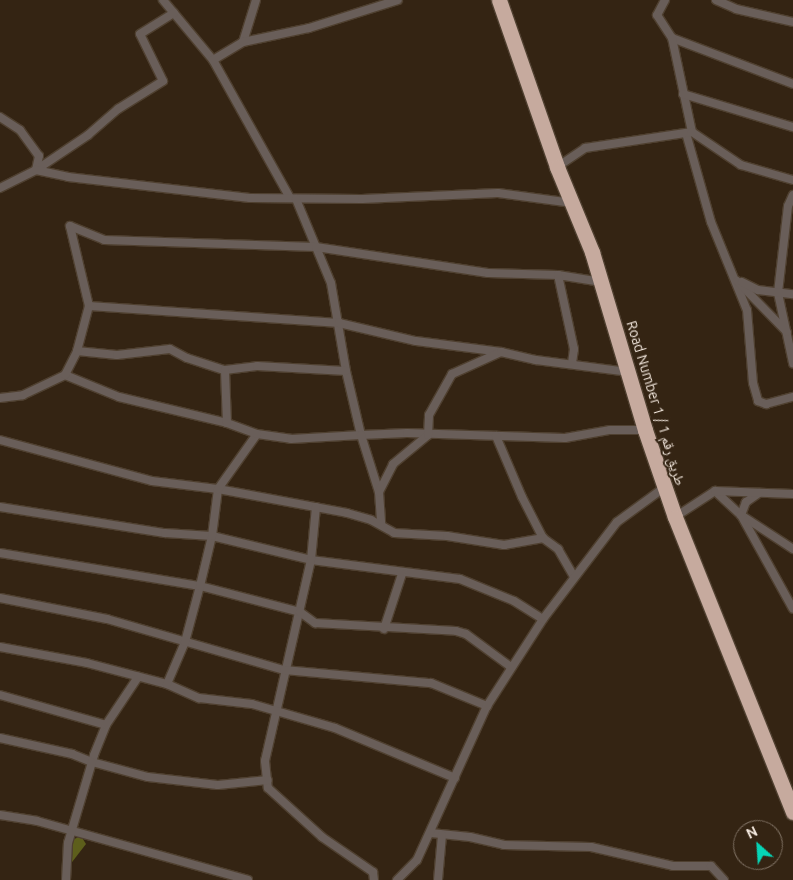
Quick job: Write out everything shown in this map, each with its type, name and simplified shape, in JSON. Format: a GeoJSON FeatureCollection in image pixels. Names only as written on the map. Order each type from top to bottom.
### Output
{"type":"FeatureCollection","features":[{"type":"Feature","properties":{"kind":"highway","name":"Road Number 1 / طريق رقم 1"},"geometry":{"type":"LineString","coordinates":[[499,0],[557,167],[574,203],[601,282],[645,430],[675,517],[793,812]]}},
{"type":"Feature","properties":{"kind":"street"},"geometry":{"type":"LineString","coordinates":[[163,0],[213,60],[293,197],[331,283],[340,323],[346,371],[379,492],[382,524]]}},
{"type":"Feature","properties":{"kind":"street"},"geometry":{"type":"LineString","coordinates":[[243,42],[256,0]]}},
{"type":"Feature","properties":{"kind":"street"},"geometry":{"type":"LineString","coordinates":[[213,60],[243,42],[309,28],[398,0]]}},
{"type":"Feature","properties":{"kind":"street"},"geometry":{"type":"LineString","coordinates":[[665,0],[657,15],[672,38],[689,133],[711,222],[736,279],[747,310],[753,383],[758,400],[766,404],[793,397]]}},
{"type":"Feature","properties":{"kind":"street"},"geometry":{"type":"LineString","coordinates":[[716,0],[736,9],[793,22]]}},
{"type":"Feature","properties":{"kind":"street"},"geometry":{"type":"LineString","coordinates":[[0,188],[36,170],[88,135],[118,109],[163,80],[140,34],[174,13]]}},
{"type":"Feature","properties":{"kind":"street"},"geometry":{"type":"LineString","coordinates":[[672,38],[793,84]]}},
{"type":"Feature","properties":{"kind":"street"},"geometry":{"type":"LineString","coordinates":[[683,94],[793,127]]}},
{"type":"Feature","properties":{"kind":"street"},"geometry":{"type":"LineString","coordinates":[[1,115],[20,130],[39,156],[36,170]]}},
{"type":"Feature","properties":{"kind":"street"},"geometry":{"type":"LineString","coordinates":[[557,167],[585,148],[689,133],[741,165],[793,180]]}},
{"type":"Feature","properties":{"kind":"street"},"geometry":{"type":"LineString","coordinates":[[36,170],[68,177],[250,198],[498,193],[574,203]]}},
{"type":"Feature","properties":{"kind":"street"},"geometry":{"type":"LineString","coordinates":[[793,195],[786,223],[790,237],[778,293],[790,334],[793,364]]}},
{"type":"Feature","properties":{"kind":"street"},"geometry":{"type":"LineString","coordinates":[[0,398],[23,395],[65,375],[78,351],[89,306],[70,226],[104,240],[316,248],[488,273],[558,275],[601,282]]}},
{"type":"Feature","properties":{"kind":"street"},"geometry":{"type":"LineString","coordinates":[[558,275],[574,349],[572,363]]}},
{"type":"Feature","properties":{"kind":"street"},"geometry":{"type":"LineString","coordinates":[[736,279],[758,290],[793,294]]}},
{"type":"Feature","properties":{"kind":"street"},"geometry":{"type":"LineString","coordinates":[[736,279],[790,334]]}},
{"type":"Feature","properties":{"kind":"street"},"geometry":{"type":"LineString","coordinates":[[89,306],[340,323],[416,341],[501,352],[536,360],[572,363],[629,372]]}},
{"type":"Feature","properties":{"kind":"street"},"geometry":{"type":"LineString","coordinates":[[78,351],[117,355],[170,348],[195,362],[225,370],[257,366],[346,371]]}},
{"type":"Feature","properties":{"kind":"street"},"geometry":{"type":"LineString","coordinates":[[379,492],[393,464],[428,434],[430,415],[452,374],[501,352]]}},
{"type":"Feature","properties":{"kind":"street"},"geometry":{"type":"LineString","coordinates":[[225,370],[227,423]]}},
{"type":"Feature","properties":{"kind":"street"},"geometry":{"type":"LineString","coordinates":[[65,375],[119,397],[227,423],[257,434],[291,439],[428,434],[565,438],[610,430],[645,430]]}},
{"type":"Feature","properties":{"kind":"street"},"geometry":{"type":"LineString","coordinates":[[167,684],[185,642],[200,586],[212,536],[218,489],[257,434]]}},
{"type":"Feature","properties":{"kind":"street"},"geometry":{"type":"LineString","coordinates":[[496,436],[522,497],[544,538],[558,549],[574,576]]}},
{"type":"Feature","properties":{"kind":"street"},"geometry":{"type":"LineString","coordinates":[[0,440],[152,481],[218,489],[316,507],[382,524],[394,533],[454,537],[504,545],[544,538]]}},
{"type":"Feature","properties":{"kind":"street"},"geometry":{"type":"LineString","coordinates":[[398,880],[417,860],[431,833],[487,706],[543,619],[617,522],[665,487]]}},
{"type":"Feature","properties":{"kind":"street"},"geometry":{"type":"LineString","coordinates":[[715,491],[741,515],[793,549]]}},
{"type":"Feature","properties":{"kind":"street"},"geometry":{"type":"LineString","coordinates":[[675,517],[715,491],[793,494]]}},
{"type":"Feature","properties":{"kind":"street"},"geometry":{"type":"LineString","coordinates":[[759,493],[746,502],[741,515],[793,609]]}},
{"type":"Feature","properties":{"kind":"street"},"geometry":{"type":"LineString","coordinates":[[0,507],[165,533],[212,536],[311,560],[402,574],[415,572],[460,579],[514,602],[543,619]]}},
{"type":"Feature","properties":{"kind":"street"},"geometry":{"type":"LineString","coordinates":[[316,507],[311,560],[300,612],[284,670],[277,714],[266,761],[268,788],[277,799],[347,857],[373,872],[374,880]]}},
{"type":"Feature","properties":{"kind":"street"},"geometry":{"type":"LineString","coordinates":[[0,553],[200,586],[300,612],[315,623],[466,634],[512,667]]}},
{"type":"Feature","properties":{"kind":"street"},"geometry":{"type":"LineString","coordinates":[[384,629],[402,574]]}},
{"type":"Feature","properties":{"kind":"street"},"geometry":{"type":"LineString","coordinates":[[0,598],[107,619],[284,670],[430,683],[487,706]]}},
{"type":"Feature","properties":{"kind":"street"},"geometry":{"type":"LineString","coordinates":[[0,647],[57,656],[167,684],[198,698],[252,704],[277,714],[335,728],[455,778]]}},
{"type":"Feature","properties":{"kind":"street"},"geometry":{"type":"LineString","coordinates":[[66,880],[68,842],[92,762],[106,725],[138,677]]}},
{"type":"Feature","properties":{"kind":"street"},"geometry":{"type":"LineString","coordinates":[[0,695],[106,725]]}},
{"type":"Feature","properties":{"kind":"street"},"geometry":{"type":"LineString","coordinates":[[0,738],[72,754],[92,762],[148,777],[200,783],[268,780]]}},
{"type":"Feature","properties":{"kind":"street"},"geometry":{"type":"LineString","coordinates":[[0,815],[72,830],[248,880]]}},
{"type":"Feature","properties":{"kind":"street"},"geometry":{"type":"LineString","coordinates":[[431,833],[470,836],[504,845],[591,847],[673,866],[712,866],[724,880]]}},
{"type":"Feature","properties":{"kind":"street"},"geometry":{"type":"LineString","coordinates":[[438,880],[442,834]]}},
{"type":"Feature","properties":{"kind":"shaded area"},"geometry":{"type":"Polygon","coordinates":[[[81,836],[86,844],[69,866],[72,840],[81,836]]]}}]}
